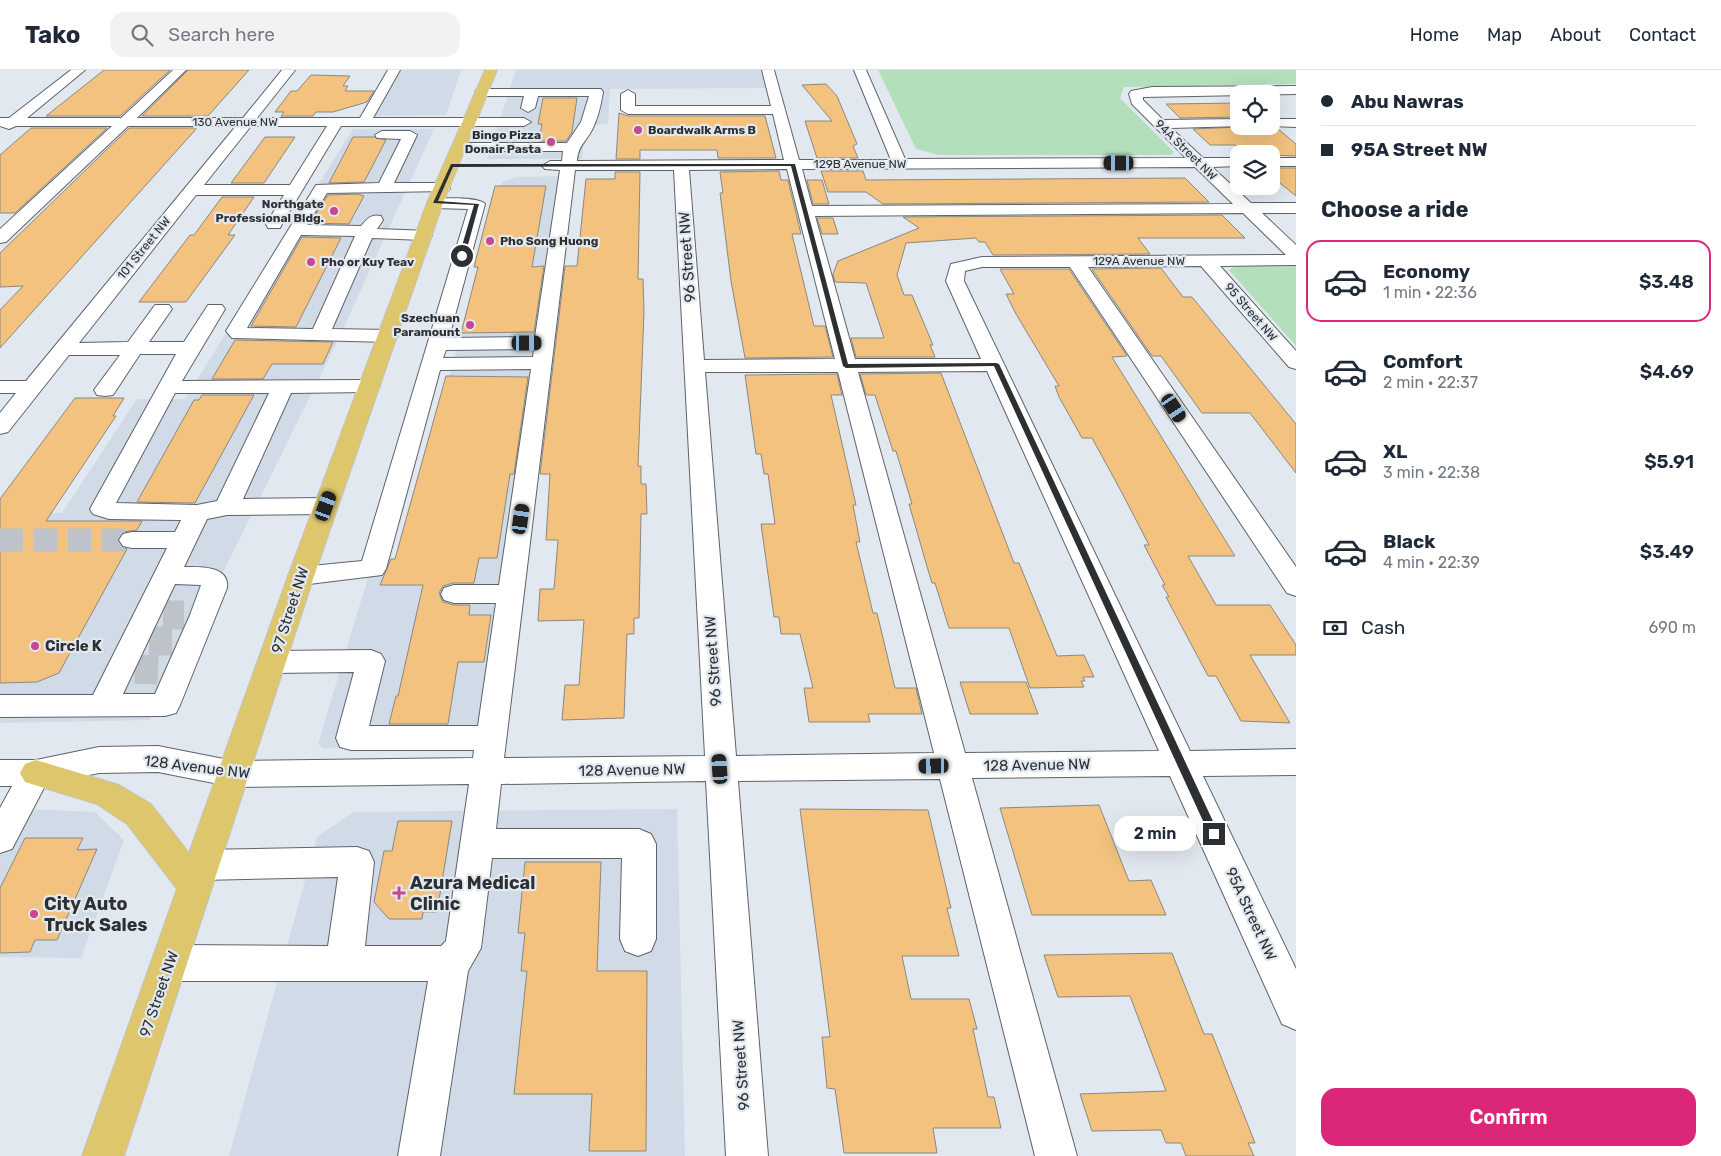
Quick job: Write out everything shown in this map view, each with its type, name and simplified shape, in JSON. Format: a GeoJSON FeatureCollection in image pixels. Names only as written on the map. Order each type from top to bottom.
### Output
{"type":"FeatureCollection","features":[{"type":"Feature","properties":{"kind":"main road","name":"97 Street NW"},"geometry":{"type":"LineString","coordinates":[[103,1156],[326,506],[433,212],[491,70]]}},
{"type":"Feature","properties":{"kind":"main road"},"geometry":{"type":"LineString","coordinates":[[36,773],[107,794],[139,814],[198,875]]}},
{"type":"Feature","properties":{"kind":"street"},"geometry":{"type":"LineString","coordinates":[[0,132],[7,122],[79,70]]}},
{"type":"Feature","properties":{"kind":"street"},"geometry":{"type":"LineString","coordinates":[[0,238],[180,70]]}},
{"type":"Feature","properties":{"kind":"street","name":"101 Street NW"},"geometry":{"type":"LineString","coordinates":[[0,427],[289,70]]}},
{"type":"Feature","properties":{"kind":"street"},"geometry":{"type":"LineString","coordinates":[[364,122],[394,70]]}},
{"type":"Feature","properties":{"kind":"street"},"geometry":{"type":"LineString","coordinates":[[768,70],[1056,1156]]}},
{"type":"Feature","properties":{"kind":"street"},"geometry":{"type":"LineString","coordinates":[[860,70],[900,164]]}},
{"type":"Feature","properties":{"kind":"street","name":"94A Street NW"},"geometry":{"type":"LineString","coordinates":[[1296,90],[1152,91],[1136,94],[1137,101],[1159,124],[1296,255]]}},
{"type":"Feature","properties":{"kind":"street"},"geometry":{"type":"LineString","coordinates":[[420,1156],[450,964],[463,948],[570,157],[580,140],[594,105],[596,92],[482,92]]}},
{"type":"Feature","properties":{"kind":"street"},"geometry":{"type":"LineString","coordinates":[[517,152],[532,92]]}},
{"type":"Feature","properties":{"kind":"street"},"geometry":{"type":"LineString","coordinates":[[628,94],[628,110],[778,110]]}},
{"type":"Feature","properties":{"kind":"street","name":"130 Avenue NW"},"geometry":{"type":"LineString","coordinates":[[7,122],[382,122],[523,127]]}},
{"type":"Feature","properties":{"kind":"street"},"geometry":{"type":"LineString","coordinates":[[274,224],[337,122]]}},
{"type":"Feature","properties":{"kind":"street"},"geometry":{"type":"LineString","coordinates":[[320,336],[410,135],[376,135],[382,122]]}},
{"type":"Feature","properties":{"kind":"street"},"geometry":{"type":"LineString","coordinates":[[1159,124],[1230,123]]}},
{"type":"Feature","properties":{"kind":"street"},"geometry":{"type":"LineString","coordinates":[[1280,123],[1296,123]]}},
{"type":"Feature","properties":{"kind":"street"},"geometry":{"type":"LineString","coordinates":[[459,147],[570,157]]}},
{"type":"Feature","properties":{"kind":"street","name":"129B Avenue NW"},"geometry":{"type":"LineString","coordinates":[[532,166],[570,157],[681,165],[1230,162]]}},
{"type":"Feature","properties":{"kind":"street"},"geometry":{"type":"LineString","coordinates":[[1280,162],[1296,162]]}},
{"type":"Feature","properties":{"kind":"street","name":"96 Street NW"},"geometry":{"type":"LineString","coordinates":[[681,165],[747,1156]]}},
{"type":"Feature","properties":{"kind":"street"},"geometry":{"type":"LineString","coordinates":[[451,166],[469,166]]}},
{"type":"Feature","properties":{"kind":"street"},"geometry":{"type":"LineString","coordinates":[[388,336],[239,334],[236,331],[322,188],[387,188],[433,212]]}},
{"type":"Feature","properties":{"kind":"street"},"geometry":{"type":"LineString","coordinates":[[192,190],[294,190]]}},
{"type":"Feature","properties":{"kind":"street"},"geometry":{"type":"LineString","coordinates":[[301,576],[373,569],[477,204],[433,212],[378,234],[370,225]]}},
{"type":"Feature","properties":{"kind":"street"},"geometry":{"type":"LineString","coordinates":[[805,212],[1296,208]]}},
{"type":"Feature","properties":{"kind":"street"},"geometry":{"type":"LineString","coordinates":[[296,230],[370,225]]}},
{"type":"Feature","properties":{"kind":"street","name":"129A Avenue NW"},"geometry":{"type":"LineString","coordinates":[[982,262],[1296,260]]}},
{"type":"Feature","properties":{"kind":"street"},"geometry":{"type":"LineString","coordinates":[[1075,261],[1296,587]]}},
{"type":"Feature","properties":{"kind":"street","name":"95 Street NW"},"geometry":{"type":"LineString","coordinates":[[1206,261],[1296,363]]}},
{"type":"Feature","properties":{"kind":"street","name":"95A Street NW"},"geometry":{"type":"LineString","coordinates":[[982,262],[957,268],[955,281],[996,364],[1296,1011]]}},
{"type":"Feature","properties":{"kind":"street"},"geometry":{"type":"LineString","coordinates":[[105,390],[162,309]]}},
{"type":"Feature","properties":{"kind":"street"},"geometry":{"type":"LineString","coordinates":[[215,309],[167,387],[102,509],[197,513],[227,507],[326,506]]}},
{"type":"Feature","properties":{"kind":"street"},"geometry":{"type":"LineString","coordinates":[[62,349],[190,348]]}},
{"type":"Feature","properties":{"kind":"street"},"geometry":{"type":"LineString","coordinates":[[434,354],[544,353]]}},
{"type":"Feature","properties":{"kind":"street"},"geometry":{"type":"LineString","coordinates":[[694,366],[996,364]]}},
{"type":"Feature","properties":{"kind":"street"},"geometry":{"type":"LineString","coordinates":[[227,507],[283,386]]}},
{"type":"Feature","properties":{"kind":"street"},"geometry":{"type":"LineString","coordinates":[[167,387],[369,386]]}},
{"type":"Feature","properties":{"kind":"street"},"geometry":{"type":"LineString","coordinates":[[0,387],[31,387]]}},
{"type":"Feature","properties":{"kind":"street"},"geometry":{"type":"LineString","coordinates":[[0,706],[165,705],[162,642],[166,576],[197,513]]}},
{"type":"Feature","properties":{"kind":"street"},"geometry":{"type":"LineString","coordinates":[[132,540],[184,540]]}},
{"type":"Feature","properties":{"kind":"street"},"geometry":{"type":"LineString","coordinates":[[102,706],[214,588],[215,581],[206,576],[166,576]]}},
{"type":"Feature","properties":{"kind":"street"},"geometry":{"type":"LineString","coordinates":[[454,594],[511,594]]}},
{"type":"Feature","properties":{"kind":"street"},"geometry":{"type":"LineString","coordinates":[[273,662],[370,661],[344,773]]}},
{"type":"Feature","properties":{"kind":"street"},"geometry":{"type":"LineString","coordinates":[[351,738],[488,754]]}},
{"type":"Feature","properties":{"kind":"street","name":"128 Avenue NW"},"geometry":{"type":"LineString","coordinates":[[0,773],[36,773],[99,760],[158,759],[236,767],[344,773],[488,754],[720,769],[1296,762]]}},
{"type":"Feature","properties":{"kind":"street"},"geometry":{"type":"LineString","coordinates":[[0,839],[36,773]]}},
{"type":"Feature","properties":{"kind":"street"},"geometry":{"type":"LineString","coordinates":[[477,843],[639,844],[638,939]]}},
{"type":"Feature","properties":{"kind":"street"},"geometry":{"type":"LineString","coordinates":[[198,875],[357,862],[344,965]]}},
{"type":"Feature","properties":{"kind":"street"},"geometry":{"type":"LineString","coordinates":[[170,963],[450,964]]}},
{"type":"Feature","properties":{"kind":"shaded area"},"geometry":{"type":"Polygon","coordinates":[[[399,70],[461,70],[446,115],[373,116],[399,70]]]}},
{"type":"Feature","properties":{"kind":"shaded area"},"geometry":{"type":"Polygon","coordinates":[[[516,70],[761,70],[766,88],[610,89],[608,124],[585,125],[582,159],[487,159],[516,70]]]}},
{"type":"Feature","properties":{"kind":"shaded area"},"geometry":{"type":"Polygon","coordinates":[[[353,129],[434,129],[340,336],[150,720],[0,723],[0,514],[62,513],[137,399],[185,399],[353,129]]]}},
{"type":"Feature","properties":{"kind":"shaded area"},"geometry":{"type":"Polygon","coordinates":[[[565,176],[479,747],[323,748],[318,744],[373,561],[399,561],[502,182],[516,177],[565,176]]]}},
{"type":"Feature","properties":{"kind":"shaded area"},"geometry":{"type":"Polygon","coordinates":[[[0,808],[95,812],[124,840],[81,958],[0,957],[0,808]]]}},
{"type":"Feature","properties":{"kind":"shaded area"},"geometry":{"type":"Polygon","coordinates":[[[677,809],[685,1156],[229,1156],[317,837],[353,812],[677,809]]]}},
{"type":"Feature","properties":{"kind":"green space"},"geometry":{"type":"Polygon","coordinates":[[[878,70],[1296,70],[1296,84],[1124,87],[1120,98],[1174,152],[1171,155],[939,155],[916,149],[878,70]]]}},
{"type":"Feature","properties":{"kind":"green space"},"geometry":{"type":"Polygon","coordinates":[[[1296,265],[1296,346],[1229,270],[1235,266],[1296,265]]]}},
{"type":"Feature","properties":{"kind":"building"},"geometry":{"type":"Polygon","coordinates":[[[104,70],[170,70],[120,116],[46,116],[104,70]]]}},
{"type":"Feature","properties":{"kind":"building"},"geometry":{"type":"Polygon","coordinates":[[[188,70],[249,70],[208,116],[142,116],[188,70]]]}},
{"type":"Feature","properties":{"kind":"building"},"geometry":{"type":"Polygon","coordinates":[[[311,75],[350,76],[343,86],[348,86],[345,91],[374,91],[367,102],[333,112],[316,112],[313,116],[281,116],[284,112],[275,112],[291,91],[297,91],[311,75]]]}},
{"type":"Feature","properties":{"kind":"building"},"geometry":{"type":"Polygon","coordinates":[[[826,84],[837,96],[857,144],[853,146],[858,158],[817,158],[805,121],[832,121],[802,85],[826,84]]]}},
{"type":"Feature","properties":{"kind":"building"},"geometry":{"type":"Polygon","coordinates":[[[543,98],[577,98],[572,132],[566,141],[539,141],[542,124],[538,124],[543,98]]]}},
{"type":"Feature","properties":{"kind":"building"},"geometry":{"type":"Polygon","coordinates":[[[1230,103],[1230,117],[1180,118],[1166,104],[1230,103]]]}},
{"type":"Feature","properties":{"kind":"building"},"geometry":{"type":"Polygon","coordinates":[[[619,113],[628,116],[765,116],[776,158],[718,158],[717,150],[640,150],[640,159],[616,159],[619,113]]]}},
{"type":"Feature","properties":{"kind":"building"},"geometry":{"type":"Polygon","coordinates":[[[1230,127],[1230,135],[1280,135],[1280,131],[1296,144],[1296,156],[1280,155],[1280,145],[1210,145],[1193,129],[1230,127]]]}},
{"type":"Feature","properties":{"kind":"building"},"geometry":{"type":"Polygon","coordinates":[[[31,128],[107,128],[15,213],[0,213],[0,155],[31,128]]]}},
{"type":"Feature","properties":{"kind":"building"},"geometry":{"type":"Polygon","coordinates":[[[129,128],[197,128],[0,348],[0,310],[23,286],[0,287],[0,253],[129,128]]]}},
{"type":"Feature","properties":{"kind":"building"},"geometry":{"type":"Polygon","coordinates":[[[265,137],[295,137],[264,183],[231,183],[265,137]]]}},
{"type":"Feature","properties":{"kind":"building"},"geometry":{"type":"Polygon","coordinates":[[[353,137],[374,137],[386,140],[364,182],[329,183],[353,137]]]}},
{"type":"Feature","properties":{"kind":"building"},"geometry":{"type":"Polygon","coordinates":[[[1280,168],[1296,168],[1296,196],[1280,183],[1280,168]]]}},
{"type":"Feature","properties":{"kind":"building"},"geometry":{"type":"Polygon","coordinates":[[[779,171],[781,180],[788,180],[801,234],[792,234],[814,326],[825,326],[833,357],[745,358],[731,281],[720,193],[723,193],[720,172],[779,171]]]}},
{"type":"Feature","properties":{"kind":"building"},"geometry":{"type":"Polygon","coordinates":[[[821,171],[863,171],[866,180],[1185,178],[1209,202],[883,204],[866,192],[828,192],[821,171]]]}},
{"type":"Feature","properties":{"kind":"building"},"geometry":{"type":"Polygon","coordinates":[[[615,172],[640,172],[638,279],[643,279],[644,311],[638,466],[641,466],[641,484],[646,484],[647,514],[641,514],[639,618],[634,618],[634,634],[627,634],[624,718],[562,720],[565,685],[579,685],[584,620],[538,621],[540,589],[554,589],[558,540],[546,540],[550,474],[540,474],[565,266],[577,266],[586,179],[615,179],[615,172]]]}},
{"type":"Feature","properties":{"kind":"building"},"geometry":{"type":"Polygon","coordinates":[[[807,180],[822,180],[829,204],[813,204],[807,180]]]}},
{"type":"Feature","properties":{"kind":"building"},"geometry":{"type":"Polygon","coordinates":[[[495,186],[546,186],[532,267],[544,266],[534,332],[461,333],[478,267],[474,267],[495,186]]]}},
{"type":"Feature","properties":{"kind":"building","name":"Northgate Professional Bldg."},"geometry":{"type":"Polygon","coordinates":[[[358,194],[364,196],[349,224],[310,223],[328,195],[358,194]]]}},
{"type":"Feature","properties":{"kind":"building"},"geometry":{"type":"Polygon","coordinates":[[[222,197],[254,197],[228,235],[235,235],[186,302],[139,302],[190,235],[194,235],[222,197]]]}},
{"type":"Feature","properties":{"kind":"building"},"geometry":{"type":"Polygon","coordinates":[[[1222,215],[1245,238],[1138,238],[1150,254],[993,255],[985,242],[979,242],[976,238],[906,243],[897,275],[904,295],[912,295],[933,345],[930,345],[935,357],[856,357],[851,338],[884,338],[866,283],[835,282],[833,274],[838,261],[919,228],[903,217],[1222,215]]]}},
{"type":"Feature","properties":{"kind":"building"},"geometry":{"type":"Polygon","coordinates":[[[817,218],[833,218],[838,234],[822,234],[817,218]]]}},
{"type":"Feature","properties":{"kind":"building"},"geometry":{"type":"Polygon","coordinates":[[[302,237],[341,238],[296,327],[251,326],[302,237]]]}},
{"type":"Feature","properties":{"kind":"building"},"geometry":{"type":"Polygon","coordinates":[[[1161,268],[1183,297],[1192,297],[1296,424],[1296,473],[1250,413],[1202,413],[1161,356],[1152,356],[1092,269],[1161,268]]]}},
{"type":"Feature","properties":{"kind":"building"},"geometry":{"type":"Polygon","coordinates":[[[1000,269],[1069,269],[1127,356],[1112,357],[1235,556],[1188,556],[1216,605],[1270,605],[1296,645],[1296,655],[1250,655],[1290,723],[1241,721],[1216,676],[1208,676],[1166,597],[1169,597],[1162,585],[1165,585],[1144,545],[1149,545],[1092,438],[1082,438],[1059,397],[1055,386],[1059,386],[1006,294],[1014,294],[1000,269]]]}},
{"type":"Feature","properties":{"kind":"building"},"geometry":{"type":"Polygon","coordinates":[[[235,340],[333,342],[323,364],[272,364],[263,379],[212,379],[235,340]]]}},
{"type":"Feature","properties":{"kind":"building"},"geometry":{"type":"Polygon","coordinates":[[[941,373],[1014,563],[1019,563],[1057,656],[1084,655],[1094,677],[1083,677],[1085,681],[1081,681],[1084,687],[1030,688],[1009,628],[949,628],[935,583],[932,583],[926,563],[909,504],[912,504],[896,451],[893,451],[875,395],[866,395],[860,374],[941,373]]]}},
{"type":"Feature","properties":{"kind":"building"},"geometry":{"type":"Polygon","coordinates":[[[837,374],[842,395],[831,395],[856,505],[853,505],[860,542],[856,542],[873,613],[877,613],[895,688],[916,688],[922,714],[868,714],[870,722],[809,722],[804,688],[813,688],[800,634],[781,634],[779,617],[774,617],[761,524],[775,524],[768,474],[764,474],[761,454],[756,454],[745,375],[837,374]]]}},
{"type":"Feature","properties":{"kind":"building"},"geometry":{"type":"Polygon","coordinates":[[[446,376],[528,377],[514,474],[510,474],[497,558],[479,558],[474,583],[453,583],[443,586],[439,593],[443,602],[454,605],[470,605],[469,615],[491,615],[484,662],[458,662],[448,724],[389,724],[396,696],[398,696],[423,585],[380,585],[391,559],[395,559],[446,376]]]}},
{"type":"Feature","properties":{"kind":"building"},"geometry":{"type":"Polygon","coordinates":[[[202,395],[254,395],[195,503],[137,502],[194,400],[199,400],[202,395]]]}},
{"type":"Feature","properties":{"kind":"building"},"geometry":{"type":"Polygon","coordinates":[[[75,398],[124,398],[113,416],[116,416],[46,521],[142,521],[137,530],[123,532],[117,539],[121,547],[127,549],[59,673],[37,682],[0,683],[0,499],[75,398]]]}},
{"type":"Feature","properties":{"kind":"building"},"geometry":{"type":"Polygon","coordinates":[[[960,682],[1026,682],[1038,714],[970,714],[960,682]]]}},
{"type":"Feature","properties":{"kind":"building"},"geometry":{"type":"Polygon","coordinates":[[[1099,805],[1129,881],[1151,880],[1166,915],[1032,915],[1000,808],[1099,805]]]}},
{"type":"Feature","properties":{"kind":"building"},"geometry":{"type":"Polygon","coordinates":[[[800,809],[928,810],[951,908],[947,908],[959,956],[902,956],[911,999],[969,999],[977,1029],[973,1029],[988,1097],[994,1097],[1001,1128],[933,1128],[937,1153],[844,1153],[835,1089],[827,1088],[822,1037],[830,1037],[800,809]]]}},
{"type":"Feature","properties":{"kind":"building"},"geometry":{"type":"Polygon","coordinates":[[[398,821],[452,821],[437,912],[423,912],[422,919],[389,919],[374,902],[384,851],[392,851],[398,821]]]}},
{"type":"Feature","properties":{"kind":"building","name":"City Auto Truck Sales"},"geometry":{"type":"Polygon","coordinates":[[[25,838],[83,838],[77,850],[97,849],[57,940],[35,940],[30,952],[0,953],[0,888],[25,838]]]}},
{"type":"Feature","properties":{"kind":"building"},"geometry":{"type":"Polygon","coordinates":[[[525,862],[601,862],[597,971],[647,971],[646,1151],[589,1151],[592,1094],[514,1094],[527,971],[521,971],[525,933],[518,933],[525,862]]]}},
{"type":"Feature","properties":{"kind":"building"},"geometry":{"type":"Polygon","coordinates":[[[1172,953],[1204,1034],[1212,1034],[1255,1143],[1248,1143],[1254,1156],[1186,1156],[1181,1143],[1166,1143],[1161,1130],[1092,1131],[1080,1094],[1166,1091],[1130,996],[1058,997],[1044,955],[1172,953]]]}},
{"type":"Feature","properties":{"kind":"tunnel"},"geometry":{"type":"LineString","coordinates":[[0,540],[132,540]]}},
{"type":"Feature","properties":{"kind":"tunnel"},"geometry":{"type":"LineString","coordinates":[[163,615],[184,615]]}},
{"type":"Feature","properties":{"kind":"tunnel"},"geometry":{"type":"LineString","coordinates":[[149,641],[172,641]]}},
{"type":"Feature","properties":{"kind":"tunnel"},"geometry":{"type":"LineString","coordinates":[[135,669],[158,670]]}},
{"type":"Feature","properties":{"kind":"place","name":"Boardwalk Arms B"},"geometry":{"type":"Point","coordinates":[638,130]}},
{"type":"Feature","properties":{"kind":"place","name":"Bingo Pizza Donair Pasta"},"geometry":{"type":"Point","coordinates":[551,142]}},
{"type":"Feature","properties":{"kind":"place","name":"Northgate Professional Bldg."},"geometry":{"type":"Point","coordinates":[334,211]}},
{"type":"Feature","properties":{"kind":"place","name":"Pho Song Huong"},"geometry":{"type":"Point","coordinates":[490,241]}},
{"type":"Feature","properties":{"kind":"place","name":"Pho or Kuy Teav"},"geometry":{"type":"Point","coordinates":[311,262]}},
{"type":"Feature","properties":{"kind":"place","name":"Szechuan Paramount"},"geometry":{"type":"Point","coordinates":[470,325]}},
{"type":"Feature","properties":{"kind":"place","name":"Circle K"},"geometry":{"type":"Point","coordinates":[35,646]}},
{"type":"Feature","properties":{"kind":"place","name":"Azura Medical Clinic"},"geometry":{"type":"Point","coordinates":[399,893]}},
{"type":"Feature","properties":{"kind":"place","name":"City Auto Truck Sales"},"geometry":{"type":"Point","coordinates":[34,914]}},
{"type":"Feature","properties":{"kind":"route"},"geometry":{"type":"LineString","coordinates":[[462,256],[477,204],[436,203],[451,166],[793,165],[846,366],[996,364],[1214,834]]}}]}
